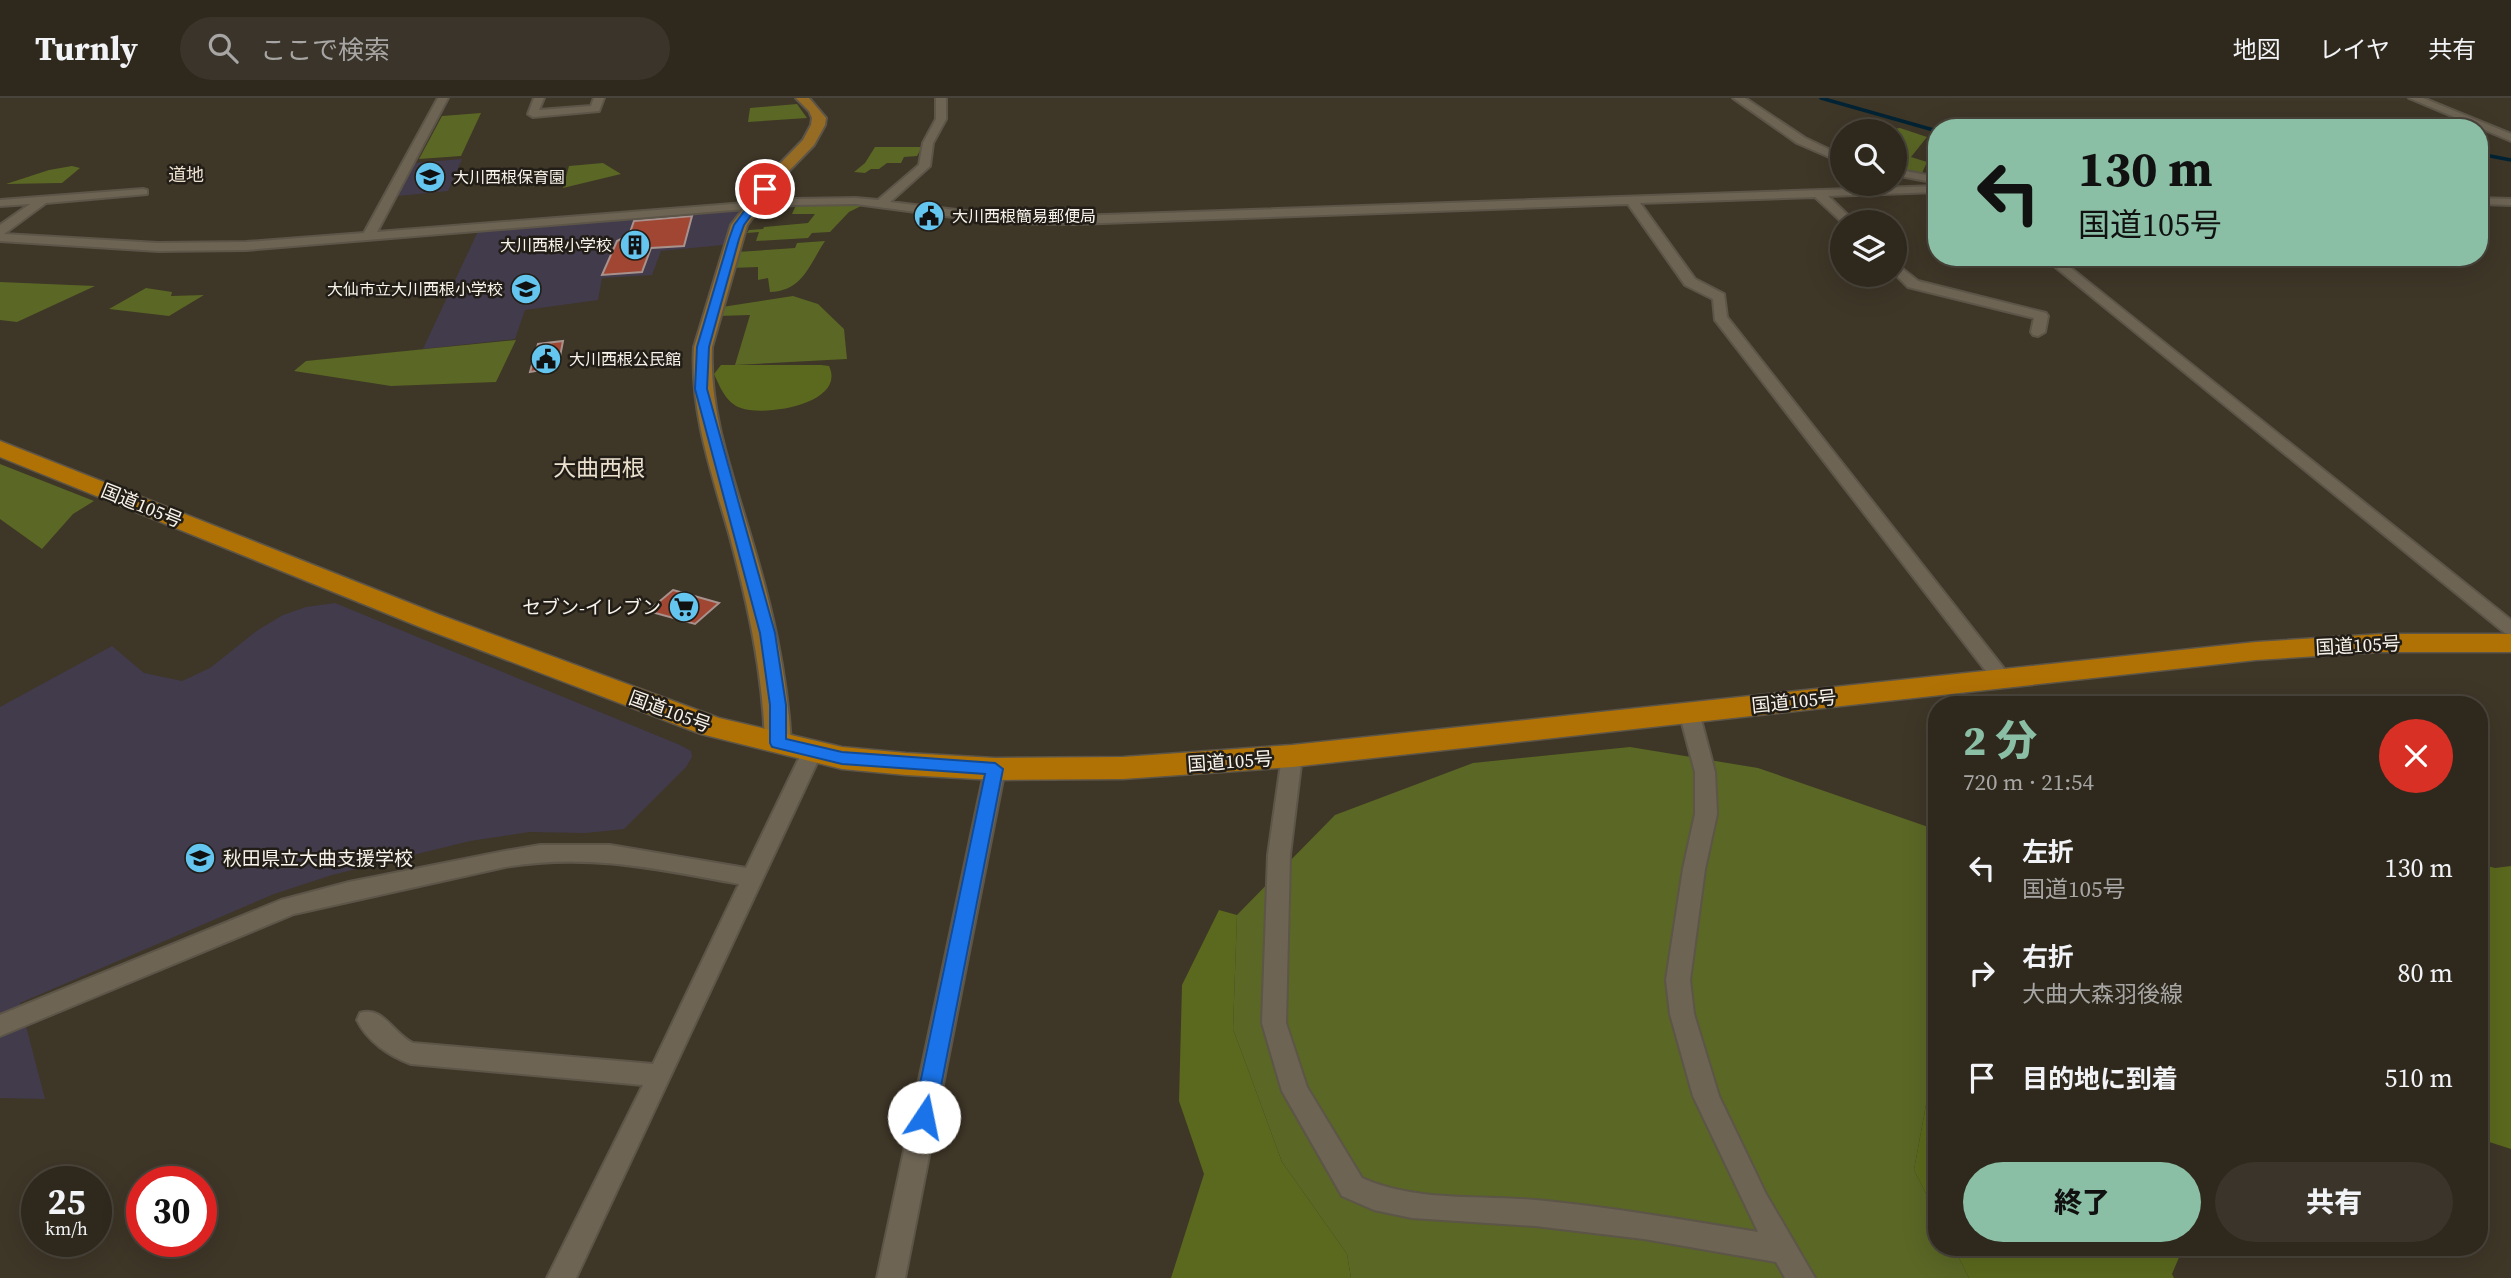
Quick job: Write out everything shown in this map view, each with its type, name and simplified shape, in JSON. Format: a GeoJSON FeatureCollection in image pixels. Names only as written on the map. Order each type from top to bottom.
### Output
{"type":"FeatureCollection","features":[{"type":"Feature","properties":{"kind":"highway","name":"国道105号"},"geometry":{"type":"LineString","coordinates":[[0,448],[430,621],[712,727],[855,760],[995,769],[1123,768],[1292,757],[2256,651],[2382,643],[2511,643]]}},
{"type":"Feature","properties":{"kind":"main road"},"geometry":{"type":"LineString","coordinates":[[778,743],[778,705],[767,633],[701,389],[702,357],[734,239],[753,204],[815,133],[819,118],[802,98]]}},
{"type":"Feature","properties":{"kind":"street"},"geometry":{"type":"LineString","coordinates":[[368,237],[443,98]]}},
{"type":"Feature","properties":{"kind":"street"},"geometry":{"type":"LineString","coordinates":[[539,98],[533,114],[595,109],[598,98]]}},
{"type":"Feature","properties":{"kind":"street"},"geometry":{"type":"LineString","coordinates":[[882,203],[923,166],[928,158],[928,143],[941,124],[941,98]]}},
{"type":"Feature","properties":{"kind":"street"},"geometry":{"type":"LineString","coordinates":[[1738,98],[1792,136],[1830,155]]}},
{"type":"Feature","properties":{"kind":"street"},"geometry":{"type":"LineString","coordinates":[[2414,98],[2465,119]]}},
{"type":"Feature","properties":{"kind":"street"},"geometry":{"type":"LineString","coordinates":[[2488,129],[2511,138]]}},
{"type":"Feature","properties":{"kind":"street"},"geometry":{"type":"LineString","coordinates":[[1907,174],[1928,178]]}},
{"type":"Feature","properties":{"kind":"street"},"geometry":{"type":"LineString","coordinates":[[0,237],[158,247],[246,246],[753,204],[856,201],[990,218],[1061,220],[1928,189]]}},
{"type":"Feature","properties":{"kind":"street"},"geometry":{"type":"LineString","coordinates":[[0,204],[143,192]]}},
{"type":"Feature","properties":{"kind":"street"},"geometry":{"type":"LineString","coordinates":[[1819,194],[1836,210]]}},
{"type":"Feature","properties":{"kind":"street"},"geometry":{"type":"LineString","coordinates":[[0,231],[43,200]]}},
{"type":"Feature","properties":{"kind":"street"},"geometry":{"type":"LineString","coordinates":[[1631,200],[1690,282],[1719,297],[1720,317],[2003,680]]}},
{"type":"Feature","properties":{"kind":"street"},"geometry":{"type":"LineString","coordinates":[[2488,201],[2511,202]]}},
{"type":"Feature","properties":{"kind":"street"},"geometry":{"type":"LineString","coordinates":[[2060,266],[2511,629]]}},
{"type":"Feature","properties":{"kind":"street"},"geometry":{"type":"LineString","coordinates":[[1907,278],[1913,284],[2041,316],[2038,332]]}},
{"type":"Feature","properties":{"kind":"street"},"geometry":{"type":"LineString","coordinates":[[1689,712],[1705,772],[1706,814],[1693,869],[1678,980],[1682,1014],[1706,1096],[1756,1203],[1801,1278]]}},
{"type":"Feature","properties":{"kind":"street"},"geometry":{"type":"LineString","coordinates":[[561,1278],[660,1076],[811,752]]}},
{"type":"Feature","properties":{"kind":"street"},"geometry":{"type":"LineString","coordinates":[[1292,757],[1279,855],[1274,1023],[1295,1091],[1352,1187],[1374,1197],[1412,1205],[1535,1213],[1644,1226],[1784,1250]]}},
{"type":"Feature","properties":{"kind":"street"},"geometry":{"type":"LineString","coordinates":[[891,1278],[995,769]]}},
{"type":"Feature","properties":{"kind":"street"},"geometry":{"type":"LineString","coordinates":[[0,1026],[289,906],[505,859],[540,853],[610,853],[754,878]]}},
{"type":"Feature","properties":{"kind":"street"},"geometry":{"type":"LineString","coordinates":[[369,1020],[397,1047],[411,1053],[660,1076]]}},
{"type":"Feature","properties":{"kind":"shaded area","name":"大川西根保育園"},"geometry":{"type":"Polygon","coordinates":[[[462,159],[448,191],[397,196],[414,163],[462,159]]]}},
{"type":"Feature","properties":{"kind":"shaded area","name":"大仙市立大川西根小学校"},"geometry":{"type":"Polygon","coordinates":[[[740,210],[723,245],[661,251],[652,275],[602,278],[598,300],[525,310],[515,339],[423,349],[479,229],[740,210]]]}},
{"type":"Feature","properties":{"kind":"shaded area","name":"秋田県立大曲支援学校"},"geometry":{"type":"Polygon","coordinates":[[[335,603],[680,745],[691,751],[692,757],[686,767],[624,829],[586,833],[529,832],[470,841],[332,875],[274,894],[20,1003],[45,1099],[0,1098],[0,707],[112,646],[144,673],[182,681],[210,668],[258,630],[283,615],[306,607],[335,603]]]}},
{"type":"Feature","properties":{"kind":"green space"},"geometry":{"type":"Polygon","coordinates":[[[797,104],[807,118],[748,122],[750,108],[797,104]]]}},
{"type":"Feature","properties":{"kind":"green space"},"geometry":{"type":"Polygon","coordinates":[[[481,113],[461,156],[419,159],[442,116],[481,113]]]}},
{"type":"Feature","properties":{"kind":"green space"},"geometry":{"type":"Polygon","coordinates":[[[1907,130],[1927,137],[1911,157],[1927,162],[1922,173],[1907,170],[1907,130]]]}},
{"type":"Feature","properties":{"kind":"green space"},"geometry":{"type":"Polygon","coordinates":[[[875,147],[922,147],[917,156],[904,157],[901,163],[887,163],[879,169],[871,169],[865,173],[854,172],[865,163],[875,147]]]}},
{"type":"Feature","properties":{"kind":"green space"},"geometry":{"type":"Polygon","coordinates":[[[603,163],[621,174],[563,188],[569,166],[603,163]]]}},
{"type":"Feature","properties":{"kind":"green space"},"geometry":{"type":"Polygon","coordinates":[[[72,166],[80,168],[62,183],[6,184],[49,170],[72,166]]]}},
{"type":"Feature","properties":{"kind":"green space"},"geometry":{"type":"Polygon","coordinates":[[[796,205],[863,205],[849,212],[830,232],[812,233],[808,238],[756,241],[759,232],[747,233],[749,230],[764,227],[808,223],[815,214],[792,214],[796,205]]]}},
{"type":"Feature","properties":{"kind":"green space"},"geometry":{"type":"Polygon","coordinates":[[[825,241],[798,282],[781,291],[770,292],[768,278],[758,280],[758,267],[731,268],[737,252],[795,248],[797,243],[825,241]]]}},
{"type":"Feature","properties":{"kind":"green space"},"geometry":{"type":"Polygon","coordinates":[[[0,282],[95,286],[17,322],[0,320],[0,282]]]}},
{"type":"Feature","properties":{"kind":"green space"},"geometry":{"type":"Polygon","coordinates":[[[146,288],[172,292],[171,296],[204,295],[169,316],[109,309],[146,288]]]}},
{"type":"Feature","properties":{"kind":"green space"},"geometry":{"type":"Polygon","coordinates":[[[793,296],[818,304],[844,329],[847,359],[735,365],[750,315],[719,316],[722,307],[793,296]]]}},
{"type":"Feature","properties":{"kind":"green space"},"geometry":{"type":"Polygon","coordinates":[[[516,340],[496,382],[391,386],[294,371],[306,361],[516,340]]]}},
{"type":"Feature","properties":{"kind":"green space"},"geometry":{"type":"Polygon","coordinates":[[[721,365],[829,366],[831,379],[826,390],[800,405],[767,411],[752,410],[736,406],[724,394],[714,374],[721,365]]]}},
{"type":"Feature","properties":{"kind":"green space"},"geometry":{"type":"Polygon","coordinates":[[[0,464],[94,501],[73,514],[42,549],[0,519],[0,464]]]}},
{"type":"Feature","properties":{"kind":"green space"},"geometry":{"type":"Polygon","coordinates":[[[1630,747],[1758,768],[1928,827],[1928,1094],[1914,1170],[1928,1197],[1928,1256],[1958,1256],[1969,1278],[1351,1278],[1347,1254],[1282,1162],[1233,1029],[1237,915],[1335,815],[1473,763],[1630,747]]]}},
{"type":"Feature","properties":{"kind":"green space"},"geometry":{"type":"Polygon","coordinates":[[[2488,866],[2511,866],[2511,1149],[2488,1142],[2488,866]]]}},
{"type":"Feature","properties":{"kind":"green space"},"geometry":{"type":"Polygon","coordinates":[[[1219,910],[1237,915],[1233,1029],[1282,1162],[1347,1254],[1351,1278],[1171,1278],[1204,1174],[1179,1101],[1182,985],[1219,910]]]}},
{"type":"Feature","properties":{"kind":"green space"},"geometry":{"type":"Polygon","coordinates":[[[1928,1094],[1928,1197],[1914,1170],[1928,1094]]]}},
{"type":"Feature","properties":{"kind":"green space"},"geometry":{"type":"Polygon","coordinates":[[[1958,1256],[2180,1256],[2172,1274],[2174,1278],[1969,1278],[1958,1256]]]}},
{"type":"Feature","properties":{"kind":"building","name":"大川西根小学校"},"geometry":{"type":"Polygon","coordinates":[[[692,216],[684,246],[651,248],[642,272],[602,275],[617,241],[629,235],[634,221],[692,216]]]}},
{"type":"Feature","properties":{"kind":"building","name":"大川西根公民館"},"geometry":{"type":"Polygon","coordinates":[[[563,341],[558,367],[530,372],[538,344],[563,341]]]}},
{"type":"Feature","properties":{"kind":"building","name":"セブン-イレブン"},"geometry":{"type":"Polygon","coordinates":[[[673,590],[719,603],[695,624],[648,611],[673,590]]]}},
{"type":"Feature","properties":{"kind":"waterway"},"geometry":{"type":"LineString","coordinates":[[1821,98],[1928,128]]}},
{"type":"Feature","properties":{"kind":"waterway"},"geometry":{"type":"LineString","coordinates":[[2488,156],[2511,160]]}},
{"type":"Feature","properties":{"kind":"place","name":"大川西根保育園"},"geometry":{"type":"Point","coordinates":[430,177]}},
{"type":"Feature","properties":{"kind":"place","name":"大川西根簡易郵便局"},"geometry":{"type":"Point","coordinates":[929,216]}},
{"type":"Feature","properties":{"kind":"place","name":"大川西根小学校"},"geometry":{"type":"Point","coordinates":[635,245]}},
{"type":"Feature","properties":{"kind":"place","name":"大仙市立大川西根小学校"},"geometry":{"type":"Point","coordinates":[526,289]}},
{"type":"Feature","properties":{"kind":"place","name":"大川西根公民館"},"geometry":{"type":"Point","coordinates":[546,359]}},
{"type":"Feature","properties":{"kind":"place","name":"セブン-イレブン"},"geometry":{"type":"Point","coordinates":[684,607]}},
{"type":"Feature","properties":{"kind":"place","name":"秋田県立大曲支援学校"},"geometry":{"type":"Point","coordinates":[200,858]}},
{"type":"Feature","properties":{"kind":"district","name":"道地"},"geometry":{"type":"Point","coordinates":[186,175]}},
{"type":"Feature","properties":{"kind":"district","name":"大曲西根"},"geometry":{"type":"Point","coordinates":[599,468]}},
{"type":"Feature","properties":{"kind":"route"},"geometry":{"type":"LineString","coordinates":[[765,189],[739,225],[734,239],[703,347],[701,389],[767,633],[778,705],[778,743],[842,758],[995,769],[924,1117]]}}]}
